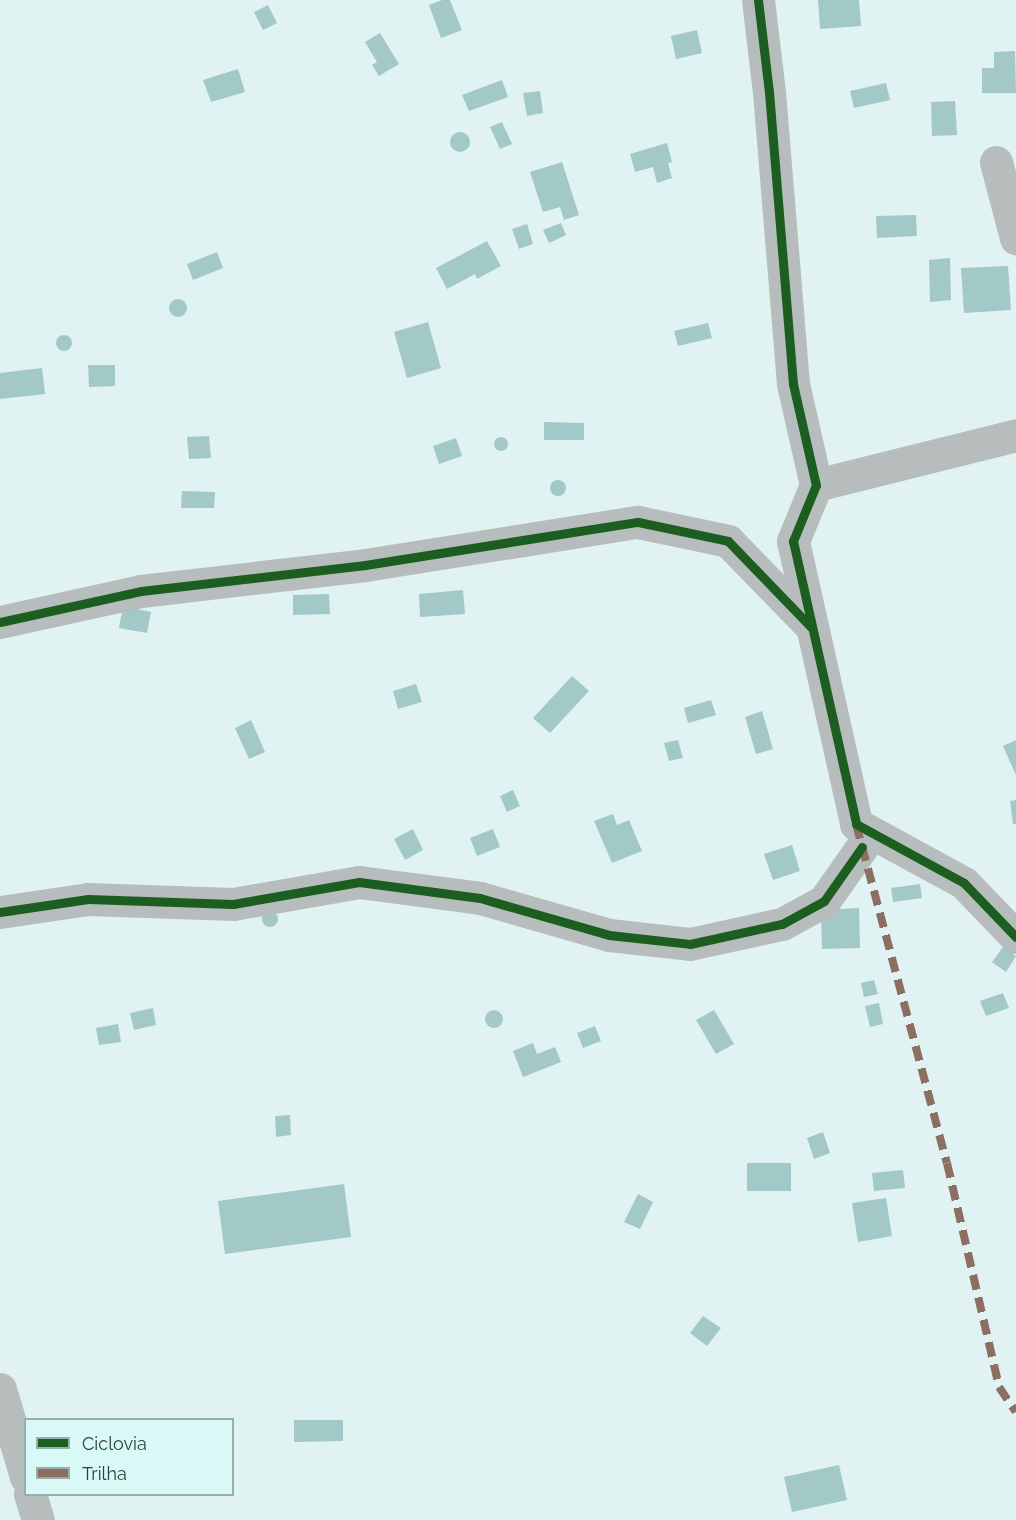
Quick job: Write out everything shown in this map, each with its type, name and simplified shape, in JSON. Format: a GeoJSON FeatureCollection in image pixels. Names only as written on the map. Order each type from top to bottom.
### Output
{"type":"FeatureCollection","features":[{"type":"Feature","properties":{"kind":"street"},"geometry":{"type":"LineString","coordinates":[[758,0],[769,92],[793,384],[816,485],[793,541],[856,824],[964,883],[1016,937]]}},
{"type":"Feature","properties":{"kind":"street"},"geometry":{"type":"LineString","coordinates":[[996,162],[1016,238]]}},
{"type":"Feature","properties":{"kind":"street"},"geometry":{"type":"LineString","coordinates":[[816,485],[1016,435]]}},
{"type":"Feature","properties":{"kind":"street"},"geometry":{"type":"LineString","coordinates":[[0,622],[141,591],[365,566],[638,522],[728,541],[813,628]]}},
{"type":"Feature","properties":{"kind":"street"},"geometry":{"type":"LineString","coordinates":[[0,912],[88,899],[233,904],[359,882],[480,898],[609,935],[690,944],[782,924],[824,901],[862,847]]}},
{"type":"Feature","properties":{"kind":"street"},"geometry":{"type":"LineString","coordinates":[[0,1389],[24,1470]]}},
{"type":"Feature","properties":{"kind":"street"},"geometry":{"type":"LineString","coordinates":[[31,1496],[38,1520]]}},
{"type":"Feature","properties":{"kind":"building"},"geometry":{"type":"Polygon","coordinates":[[[442,0],[450,0],[462,30],[441,38],[429,5],[442,0]]]}},
{"type":"Feature","properties":{"kind":"building"},"geometry":{"type":"Polygon","coordinates":[[[818,0],[859,0],[861,26],[820,29],[818,0]]]}},
{"type":"Feature","properties":{"kind":"building"},"geometry":{"type":"Polygon","coordinates":[[[268,5],[277,23],[263,30],[254,12],[268,5]]]}},
{"type":"Feature","properties":{"kind":"building"},"geometry":{"type":"Polygon","coordinates":[[[697,30],[702,53],[676,59],[671,36],[697,30]]]}},
{"type":"Feature","properties":{"kind":"building"},"geometry":{"type":"Polygon","coordinates":[[[380,33],[399,64],[379,76],[372,65],[377,62],[365,42],[380,33]]]}},
{"type":"Feature","properties":{"kind":"building"},"geometry":{"type":"Polygon","coordinates":[[[1015,51],[1016,93],[982,93],[982,68],[994,68],[994,52],[1015,51]]]}},
{"type":"Feature","properties":{"kind":"building"},"geometry":{"type":"Polygon","coordinates":[[[238,69],[245,92],[211,102],[203,80],[238,69]]]}},
{"type":"Feature","properties":{"kind":"building"},"geometry":{"type":"Polygon","coordinates":[[[502,80],[508,97],[469,111],[462,95],[502,80]]]}},
{"type":"Feature","properties":{"kind":"building"},"geometry":{"type":"Polygon","coordinates":[[[886,83],[890,100],[854,108],[850,91],[886,83]]]}},
{"type":"Feature","properties":{"kind":"building"},"geometry":{"type":"Polygon","coordinates":[[[540,91],[543,113],[527,116],[523,93],[540,91]]]}},
{"type":"Feature","properties":{"kind":"building"},"geometry":{"type":"Polygon","coordinates":[[[955,101],[957,135],[932,136],[931,102],[955,101]]]}},
{"type":"Feature","properties":{"kind":"building"},"geometry":{"type":"Polygon","coordinates":[[[502,122],[512,144],[500,149],[490,127],[502,122]]]}},
{"type":"Feature","properties":{"kind":"building"},"geometry":{"type":"Polygon","coordinates":[[[460,132],[467,135],[470,142],[467,149],[460,152],[453,149],[450,142],[453,135],[460,132]]]}},
{"type":"Feature","properties":{"kind":"building"},"geometry":{"type":"Polygon","coordinates":[[[667,143],[672,162],[668,163],[672,178],[657,183],[653,167],[635,172],[630,154],[667,143]]]}},
{"type":"Feature","properties":{"kind":"building"},"geometry":{"type":"Polygon","coordinates":[[[562,162],[579,215],[564,220],[560,207],[543,212],[530,172],[562,162]]]}},
{"type":"Feature","properties":{"kind":"building"},"geometry":{"type":"Polygon","coordinates":[[[916,215],[917,236],[877,238],[876,216],[916,215]]]}},
{"type":"Feature","properties":{"kind":"building"},"geometry":{"type":"Polygon","coordinates":[[[561,223],[566,235],[549,243],[543,230],[561,223]]]}},
{"type":"Feature","properties":{"kind":"building"},"geometry":{"type":"Polygon","coordinates":[[[527,224],[533,244],[519,249],[512,229],[527,224]]]}},
{"type":"Feature","properties":{"kind":"building"},"geometry":{"type":"Polygon","coordinates":[[[487,241],[501,266],[477,279],[475,274],[447,289],[436,268],[487,241]]]}},
{"type":"Feature","properties":{"kind":"building"},"geometry":{"type":"Polygon","coordinates":[[[217,252],[223,268],[193,280],[187,264],[217,252]]]}},
{"type":"Feature","properties":{"kind":"building"},"geometry":{"type":"Polygon","coordinates":[[[950,258],[951,300],[930,302],[929,260],[950,258]]]}},
{"type":"Feature","properties":{"kind":"building"},"geometry":{"type":"Polygon","coordinates":[[[1008,266],[1011,310],[964,313],[961,268],[1008,266]]]}},
{"type":"Feature","properties":{"kind":"building"},"geometry":{"type":"Polygon","coordinates":[[[178,299],[184,302],[187,308],[184,314],[178,317],[172,314],[169,308],[172,302],[178,299]]]}},
{"type":"Feature","properties":{"kind":"building"},"geometry":{"type":"Polygon","coordinates":[[[428,322],[441,368],[407,378],[394,332],[428,322]]]}},
{"type":"Feature","properties":{"kind":"building"},"geometry":{"type":"Polygon","coordinates":[[[708,323],[712,338],[678,346],[674,331],[708,323]]]}},
{"type":"Feature","properties":{"kind":"building"},"geometry":{"type":"Polygon","coordinates":[[[61,335],[67,335],[72,343],[70,349],[61,351],[56,346],[56,340],[61,335]]]}},
{"type":"Feature","properties":{"kind":"building"},"geometry":{"type":"Polygon","coordinates":[[[88,365],[115,365],[115,386],[89,387],[88,365]]]}},
{"type":"Feature","properties":{"kind":"building"},"geometry":{"type":"Polygon","coordinates":[[[42,368],[45,394],[0,399],[0,373],[42,368]]]}},
{"type":"Feature","properties":{"kind":"building"},"geometry":{"type":"Polygon","coordinates":[[[544,422],[584,423],[584,440],[544,440],[544,422]]]}},
{"type":"Feature","properties":{"kind":"building"},"geometry":{"type":"Polygon","coordinates":[[[209,436],[211,458],[189,459],[187,437],[209,436]]]}},
{"type":"Feature","properties":{"kind":"building"},"geometry":{"type":"Polygon","coordinates":[[[501,437],[506,439],[508,444],[506,449],[501,451],[496,449],[494,444],[496,439],[501,437]]]}},
{"type":"Feature","properties":{"kind":"building"},"geometry":{"type":"Polygon","coordinates":[[[456,438],[462,456],[439,464],[433,446],[456,438]]]}},
{"type":"Feature","properties":{"kind":"building"},"geometry":{"type":"Polygon","coordinates":[[[558,480],[564,482],[566,488],[564,494],[558,496],[552,494],[550,488],[552,482],[558,480]]]}},
{"type":"Feature","properties":{"kind":"building"},"geometry":{"type":"Polygon","coordinates":[[[182,491],[215,492],[214,508],[181,508],[182,491]]]}},
{"type":"Feature","properties":{"kind":"building"},"geometry":{"type":"Polygon","coordinates":[[[463,590],[465,614],[420,617],[419,594],[463,590]]]}},
{"type":"Feature","properties":{"kind":"building"},"geometry":{"type":"Polygon","coordinates":[[[329,594],[330,614],[293,615],[293,595],[329,594]]]}},
{"type":"Feature","properties":{"kind":"building"},"geometry":{"type":"Polygon","coordinates":[[[123,606],[151,612],[147,633],[119,628],[123,606]]]}},
{"type":"Feature","properties":{"kind":"building"},"geometry":{"type":"Polygon","coordinates":[[[572,676],[589,691],[550,733],[533,718],[572,676]]]}},
{"type":"Feature","properties":{"kind":"building"},"geometry":{"type":"Polygon","coordinates":[[[416,684],[422,702],[398,709],[393,691],[416,684]]]}},
{"type":"Feature","properties":{"kind":"building"},"geometry":{"type":"Polygon","coordinates":[[[711,700],[716,715],[688,723],[684,708],[711,700]]]}},
{"type":"Feature","properties":{"kind":"building"},"geometry":{"type":"Polygon","coordinates":[[[762,711],[773,749],[756,754],[745,717],[762,711]]]}},
{"type":"Feature","properties":{"kind":"building"},"geometry":{"type":"Polygon","coordinates":[[[251,720],[265,752],[249,759],[235,728],[251,720]]]}},
{"type":"Feature","properties":{"kind":"building"},"geometry":{"type":"Polygon","coordinates":[[[678,740],[683,758],[669,761],[664,743],[678,740]]]}},
{"type":"Feature","properties":{"kind":"building"},"geometry":{"type":"Polygon","coordinates":[[[1016,740],[1016,775],[1003,746],[1016,740]]]}},
{"type":"Feature","properties":{"kind":"building"},"geometry":{"type":"Polygon","coordinates":[[[513,790],[520,806],[507,812],[500,796],[513,790]]]}},
{"type":"Feature","properties":{"kind":"building"},"geometry":{"type":"Polygon","coordinates":[[[1016,800],[1016,824],[1013,824],[1010,801],[1016,800]]]}},
{"type":"Feature","properties":{"kind":"building"},"geometry":{"type":"Polygon","coordinates":[[[613,814],[617,825],[629,820],[642,851],[612,863],[594,821],[613,814]]]}},
{"type":"Feature","properties":{"kind":"building"},"geometry":{"type":"Polygon","coordinates":[[[413,829],[423,850],[405,860],[394,839],[413,829]]]}},
{"type":"Feature","properties":{"kind":"building"},"geometry":{"type":"Polygon","coordinates":[[[493,829],[500,847],[477,856],[470,838],[493,829]]]}},
{"type":"Feature","properties":{"kind":"building"},"geometry":{"type":"Polygon","coordinates":[[[792,845],[800,871],[773,880],[764,854],[792,845]]]}},
{"type":"Feature","properties":{"kind":"building"},"geometry":{"type":"Polygon","coordinates":[[[920,884],[922,898],[893,902],[891,888],[920,884]]]}},
{"type":"Feature","properties":{"kind":"building"},"geometry":{"type":"Polygon","coordinates":[[[859,908],[860,948],[822,949],[821,910],[859,908]]]}},
{"type":"Feature","properties":{"kind":"building"},"geometry":{"type":"Polygon","coordinates":[[[270,911],[276,913],[278,919],[276,925],[270,927],[264,925],[262,919],[264,913],[270,911]]]}},
{"type":"Feature","properties":{"kind":"building"},"geometry":{"type":"Polygon","coordinates":[[[1003,947],[1016,956],[1006,972],[992,962],[1003,947]]]}},
{"type":"Feature","properties":{"kind":"building"},"geometry":{"type":"Polygon","coordinates":[[[874,980],[878,994],[864,997],[861,983],[874,980]]]}},
{"type":"Feature","properties":{"kind":"building"},"geometry":{"type":"Polygon","coordinates":[[[1003,993],[1009,1008],[986,1016],[980,1001],[1003,993]]]}},
{"type":"Feature","properties":{"kind":"building"},"geometry":{"type":"Polygon","coordinates":[[[879,1003],[883,1024],[870,1027],[865,1006],[879,1003]]]}},
{"type":"Feature","properties":{"kind":"building"},"geometry":{"type":"Polygon","coordinates":[[[153,1008],[156,1025],[134,1030],[130,1013],[153,1008]]]}},
{"type":"Feature","properties":{"kind":"building"},"geometry":{"type":"Polygon","coordinates":[[[494,1010],[500,1013],[503,1019],[500,1025],[494,1028],[488,1025],[485,1019],[488,1013],[494,1010]]]}},
{"type":"Feature","properties":{"kind":"building"},"geometry":{"type":"Polygon","coordinates":[[[714,1010],[734,1044],[716,1054],[696,1020],[714,1010]]]}},
{"type":"Feature","properties":{"kind":"building"},"geometry":{"type":"Polygon","coordinates":[[[118,1024],[121,1042],[99,1045],[96,1028],[118,1024]]]}},
{"type":"Feature","properties":{"kind":"building"},"geometry":{"type":"Polygon","coordinates":[[[595,1026],[601,1041],[583,1048],[577,1033],[595,1026]]]}},
{"type":"Feature","properties":{"kind":"building"},"geometry":{"type":"Polygon","coordinates":[[[533,1043],[537,1054],[555,1047],[561,1062],[523,1077],[513,1051],[533,1043]]]}},
{"type":"Feature","properties":{"kind":"building"},"geometry":{"type":"Polygon","coordinates":[[[290,1115],[291,1135],[276,1137],[275,1116],[290,1115]]]}},
{"type":"Feature","properties":{"kind":"building"},"geometry":{"type":"Polygon","coordinates":[[[823,1132],[830,1153],[814,1159],[807,1138],[823,1132]]]}},
{"type":"Feature","properties":{"kind":"building"},"geometry":{"type":"Polygon","coordinates":[[[747,1163],[791,1163],[791,1191],[747,1191],[747,1163]]]}},
{"type":"Feature","properties":{"kind":"building"},"geometry":{"type":"Polygon","coordinates":[[[903,1170],[905,1188],[874,1191],[872,1173],[903,1170]]]}},
{"type":"Feature","properties":{"kind":"building"},"geometry":{"type":"Polygon","coordinates":[[[344,1184],[351,1237],[225,1254],[218,1201],[344,1184]]]}},
{"type":"Feature","properties":{"kind":"building"},"geometry":{"type":"Polygon","coordinates":[[[638,1194],[653,1202],[640,1229],[624,1222],[638,1194]]]}},
{"type":"Feature","properties":{"kind":"building"},"geometry":{"type":"Polygon","coordinates":[[[886,1198],[892,1236],[858,1242],[852,1203],[886,1198]]]}},
{"type":"Feature","properties":{"kind":"building"},"geometry":{"type":"Polygon","coordinates":[[[703,1316],[721,1328],[707,1346],[690,1333],[703,1316]]]}},
{"type":"Feature","properties":{"kind":"building"},"geometry":{"type":"Polygon","coordinates":[[[294,1420],[343,1420],[343,1441],[294,1442],[294,1420]]]}},
{"type":"Feature","properties":{"kind":"building"},"geometry":{"type":"Polygon","coordinates":[[[839,1465],[847,1500],[792,1512],[784,1477],[839,1465]]]}},
{"type":"Feature","properties":{"kind":"marked path"},"geometry":{"type":"LineString","coordinates":[[856,824],[947,1163],[999,1387],[1016,1412]]}},
{"type":"Feature","properties":{"kind":"cycle path"},"geometry":{"type":"LineString","coordinates":[[758,0],[769,92],[793,384],[816,485],[793,541],[856,824],[964,883],[1016,937]]}},
{"type":"Feature","properties":{"kind":"cycle path"},"geometry":{"type":"LineString","coordinates":[[0,622],[141,591],[365,565],[638,522],[728,541],[811,627]]}},
{"type":"Feature","properties":{"kind":"cycle path"},"geometry":{"type":"LineString","coordinates":[[0,912],[88,899],[233,904],[359,882],[480,898],[609,935],[690,944],[782,924],[824,901],[862,847]]}}]}
